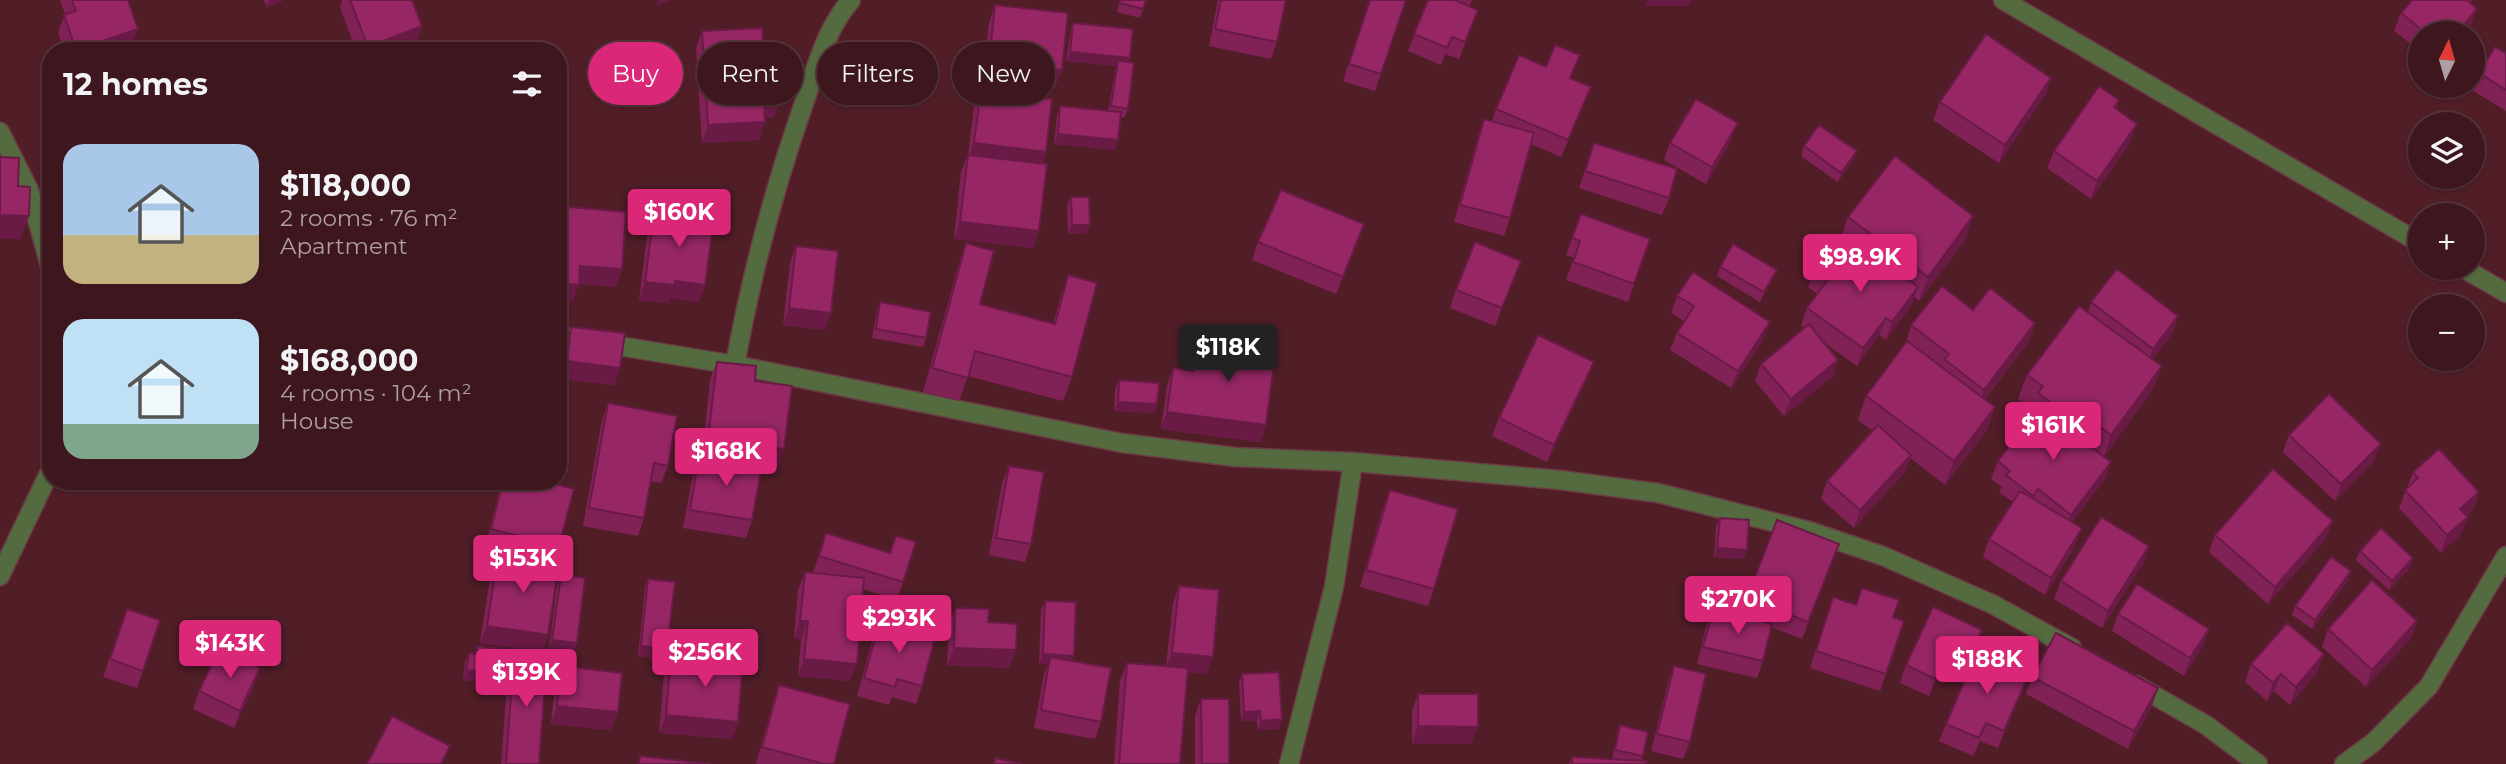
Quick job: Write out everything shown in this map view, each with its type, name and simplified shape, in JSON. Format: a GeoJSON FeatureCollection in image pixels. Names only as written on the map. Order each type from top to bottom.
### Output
{"type":"FeatureCollection","features":[{"type":"Feature","properties":{"kind":"street"},"geometry":{"type":"LineString","coordinates":[[735,365],[749,284],[764,226],[835,18],[851,0]]}},
{"type":"Feature","properties":{"kind":"street"},"geometry":{"type":"LineString","coordinates":[[2003,0],[2408,236]]}},
{"type":"Feature","properties":{"kind":"street"},"geometry":{"type":"LineString","coordinates":[[0,132],[29,190],[42,237]]}},
{"type":"Feature","properties":{"kind":"street"},"geometry":{"type":"LineString","coordinates":[[2484,280],[2506,293]]}},
{"type":"Feature","properties":{"kind":"street"},"geometry":{"type":"LineString","coordinates":[[567,337],[735,365],[1101,440],[1235,457],[1353,462],[1560,480],[1658,493],[1809,531],[1883,556],[1993,604],[2090,658]]}},
{"type":"Feature","properties":{"kind":"street"},"geometry":{"type":"LineString","coordinates":[[1289,764],[1334,587],[1353,462]]}},
{"type":"Feature","properties":{"kind":"street"},"geometry":{"type":"LineString","coordinates":[[0,576],[42,488]]}},
{"type":"Feature","properties":{"kind":"street"},"geometry":{"type":"LineString","coordinates":[[2344,764],[2374,742],[2429,686],[2506,556]]}},
{"type":"Feature","properties":{"kind":"street"},"geometry":{"type":"LineString","coordinates":[[2126,679],[2206,725],[2258,764]]}},
{"type":"Feature","properties":{"kind":"building"},"geometry":{"type":"Polygon","coordinates":[[[72,0],[128,0],[138,29],[100,42],[73,42],[64,15],[76,11],[72,0]]]}},
{"type":"Feature","properties":{"kind":"building"},"geometry":{"type":"Polygon","coordinates":[[[350,0],[412,0],[422,26],[381,42],[366,42],[350,0]]]}},
{"type":"Feature","properties":{"kind":"building"},"geometry":{"type":"Polygon","coordinates":[[[1121,0],[1146,0],[1143,9],[1120,3],[1121,0]]]}},
{"type":"Feature","properties":{"kind":"building"},"geometry":{"type":"Polygon","coordinates":[[[1221,0],[1286,0],[1277,42],[1215,29],[1221,0]]]}},
{"type":"Feature","properties":{"kind":"building"},"geometry":{"type":"Polygon","coordinates":[[[1370,0],[1406,0],[1381,74],[1349,64],[1370,0]]]}},
{"type":"Feature","properties":{"kind":"building"},"geometry":{"type":"Polygon","coordinates":[[[1428,0],[1455,0],[1478,10],[1465,42],[1452,37],[1447,48],[1414,34],[1428,0]]]}},
{"type":"Feature","properties":{"kind":"building"},"geometry":{"type":"Polygon","coordinates":[[[2412,0],[2467,0],[2477,9],[2467,21],[2411,21],[2401,13],[2412,0]]]}},
{"type":"Feature","properties":{"kind":"building"},"geometry":{"type":"Polygon","coordinates":[[[995,5],[1068,13],[1062,70],[1055,69],[1055,42],[991,42],[995,5]]]}},
{"type":"Feature","properties":{"kind":"building"},"geometry":{"type":"Polygon","coordinates":[[[1073,23],[1133,29],[1130,58],[1070,52],[1073,23]]]}},
{"type":"Feature","properties":{"kind":"building"},"geometry":{"type":"Polygon","coordinates":[[[762,28],[763,42],[703,42],[702,31],[762,28]]]}},
{"type":"Feature","properties":{"kind":"building"},"geometry":{"type":"Polygon","coordinates":[[[1986,34],[2051,78],[2005,145],[1940,102],[1986,34]]]}},
{"type":"Feature","properties":{"kind":"building"},"geometry":{"type":"Polygon","coordinates":[[[1555,45],[1580,55],[1570,78],[1591,87],[1568,140],[1496,109],[1519,55],[1546,67],[1555,45]]]}},
{"type":"Feature","properties":{"kind":"building"},"geometry":{"type":"Polygon","coordinates":[[[2495,47],[2506,53],[2506,90],[2485,77],[2485,63],[2495,47]]]}},
{"type":"Feature","properties":{"kind":"building"},"geometry":{"type":"Polygon","coordinates":[[[1118,60],[1134,63],[1128,109],[1111,106],[1118,60]]]}},
{"type":"Feature","properties":{"kind":"building"},"geometry":{"type":"Polygon","coordinates":[[[2099,86],[2119,100],[2114,107],[2137,124],[2097,181],[2054,151],[2099,86]]]}},
{"type":"Feature","properties":{"kind":"building"},"geometry":{"type":"Polygon","coordinates":[[[1696,99],[1738,123],[1712,167],[1670,143],[1696,99]]]}},
{"type":"Feature","properties":{"kind":"building"},"geometry":{"type":"Polygon","coordinates":[[[707,105],[764,105],[765,122],[708,125],[707,105]]]}},
{"type":"Feature","properties":{"kind":"building"},"geometry":{"type":"Polygon","coordinates":[[[979,105],[1051,105],[1046,152],[974,143],[979,105]]]}},
{"type":"Feature","properties":{"kind":"building"},"geometry":{"type":"Polygon","coordinates":[[[1060,106],[1121,112],[1118,140],[1058,134],[1060,106]]]}},
{"type":"Feature","properties":{"kind":"building"},"geometry":{"type":"Polygon","coordinates":[[[1484,119],[1534,133],[1510,218],[1460,205],[1484,119]]]}},
{"type":"Feature","properties":{"kind":"building"},"geometry":{"type":"Polygon","coordinates":[[[1819,125],[1857,151],[1841,173],[1804,146],[1819,125]]]}},
{"type":"Feature","properties":{"kind":"building"},"geometry":{"type":"Polygon","coordinates":[[[1594,143],[1677,169],[1669,198],[1585,171],[1594,143]]]}},
{"type":"Feature","properties":{"kind":"building"},"geometry":{"type":"Polygon","coordinates":[[[968,155],[1047,164],[1039,231],[960,222],[968,155]]]}},
{"type":"Feature","properties":{"kind":"building"},"geometry":{"type":"Polygon","coordinates":[[[1895,156],[1973,216],[1928,277],[1848,217],[1895,156]]]}},
{"type":"Feature","properties":{"kind":"building"},"geometry":{"type":"Polygon","coordinates":[[[0,157],[19,158],[18,186],[30,187],[29,216],[0,215],[0,157]]]}},
{"type":"Feature","properties":{"kind":"building"},"geometry":{"type":"Polygon","coordinates":[[[1281,190],[1364,224],[1343,277],[1258,242],[1281,190]]]}},
{"type":"Feature","properties":{"kind":"building"},"geometry":{"type":"Polygon","coordinates":[[[1071,197],[1089,197],[1090,225],[1072,225],[1071,197]]]}},
{"type":"Feature","properties":{"kind":"building"},"geometry":{"type":"Polygon","coordinates":[[[567,207],[626,212],[622,269],[580,266],[579,285],[567,284],[567,207]]]}},
{"type":"Feature","properties":{"kind":"building"},"geometry":{"type":"Polygon","coordinates":[[[654,212],[714,219],[705,285],[675,281],[675,285],[645,282],[654,212]]]}},
{"type":"Feature","properties":{"kind":"building"},"geometry":{"type":"Polygon","coordinates":[[[1581,214],[1650,239],[1634,284],[1573,262],[1580,241],[1572,238],[1581,214]]]}},
{"type":"Feature","properties":{"kind":"building"},"geometry":{"type":"Polygon","coordinates":[[[1475,242],[1521,261],[1502,308],[1456,290],[1475,242]]]}},
{"type":"Feature","properties":{"kind":"building"},"geometry":{"type":"Polygon","coordinates":[[[966,243],[994,251],[980,304],[1055,324],[1068,275],[1097,283],[1072,377],[975,351],[968,378],[932,368],[966,243]]]}},
{"type":"Feature","properties":{"kind":"building"},"geometry":{"type":"Polygon","coordinates":[[[1733,244],[1777,270],[1764,292],[1720,267],[1733,244]]]}},
{"type":"Feature","properties":{"kind":"building"},"geometry":{"type":"Polygon","coordinates":[[[796,246],[838,251],[831,313],[789,308],[796,246]]]}},
{"type":"Feature","properties":{"kind":"building"},"geometry":{"type":"Polygon","coordinates":[[[1832,246],[1854,261],[1864,247],[1918,287],[1892,322],[1886,318],[1863,348],[1807,308],[1828,279],[1814,270],[1832,246]]]}},
{"type":"Feature","properties":{"kind":"building"},"geometry":{"type":"Polygon","coordinates":[[[2117,269],[2178,316],[2153,349],[2091,302],[2117,269]]]}},
{"type":"Feature","properties":{"kind":"building"},"geometry":{"type":"Polygon","coordinates":[[[1693,272],[1770,322],[1738,371],[1677,333],[1694,306],[1677,296],[1693,272]]]}},
{"type":"Feature","properties":{"kind":"building"},"geometry":{"type":"Polygon","coordinates":[[[1942,286],[1973,310],[1990,288],[2035,323],[1984,390],[1944,359],[1949,354],[1911,325],[1942,286]]]}},
{"type":"Feature","properties":{"kind":"building"},"geometry":{"type":"Polygon","coordinates":[[[880,302],[931,312],[926,338],[876,329],[880,302]]]}},
{"type":"Feature","properties":{"kind":"building"},"geometry":{"type":"Polygon","coordinates":[[[2079,306],[2162,366],[2111,435],[2068,404],[2063,411],[2038,393],[2043,386],[2027,375],[2079,306]]]}},
{"type":"Feature","properties":{"kind":"building"},"geometry":{"type":"Polygon","coordinates":[[[1809,324],[1838,360],[1791,399],[1761,364],[1809,324]]]}},
{"type":"Feature","properties":{"kind":"building"},"geometry":{"type":"Polygon","coordinates":[[[571,327],[625,333],[620,368],[567,361],[571,327]]]}},
{"type":"Feature","properties":{"kind":"building"},"geometry":{"type":"Polygon","coordinates":[[[1538,335],[1594,362],[1554,445],[1499,418],[1538,335]]]}},
{"type":"Feature","properties":{"kind":"building"},"geometry":{"type":"Polygon","coordinates":[[[1224,336],[1277,342],[1266,425],[1167,412],[1173,368],[1193,371],[1194,363],[1220,366],[1224,336]]]}},
{"type":"Feature","properties":{"kind":"building"},"geometry":{"type":"Polygon","coordinates":[[[1907,341],[1995,407],[1954,461],[1866,396],[1907,341]]]}},
{"type":"Feature","properties":{"kind":"building"},"geometry":{"type":"Polygon","coordinates":[[[717,362],[756,366],[755,381],[792,386],[784,449],[708,439],[717,362]]]}},
{"type":"Feature","properties":{"kind":"building"},"geometry":{"type":"Polygon","coordinates":[[[1119,380],[1159,383],[1157,404],[1118,402],[1119,380]]]}},
{"type":"Feature","properties":{"kind":"building"},"geometry":{"type":"Polygon","coordinates":[[[2329,394],[2381,444],[2341,484],[2289,435],[2329,394]]]}},
{"type":"Feature","properties":{"kind":"building"},"geometry":{"type":"Polygon","coordinates":[[[608,403],[677,416],[668,466],[654,463],[644,518],[589,508],[608,403]]]}},
{"type":"Feature","properties":{"kind":"building"},"geometry":{"type":"Polygon","coordinates":[[[2039,408],[2111,462],[2071,515],[2038,489],[2033,496],[2006,475],[2010,471],[1998,461],[2039,408]]]}},
{"type":"Feature","properties":{"kind":"building"},"geometry":{"type":"Polygon","coordinates":[[[1878,425],[1911,455],[1860,510],[1827,481],[1878,425]]]}},
{"type":"Feature","properties":{"kind":"building"},"geometry":{"type":"Polygon","coordinates":[[[2439,449],[2479,492],[2460,509],[2468,517],[2447,535],[2405,490],[2418,478],[2413,472],[2439,449]]]}},
{"type":"Feature","properties":{"kind":"building"},"geometry":{"type":"Polygon","coordinates":[[[699,456],[762,466],[752,520],[690,510],[699,456]]]}},
{"type":"Feature","properties":{"kind":"building"},"geometry":{"type":"Polygon","coordinates":[[[1009,466],[1044,472],[1031,544],[996,538],[1009,466]]]}},
{"type":"Feature","properties":{"kind":"building"},"geometry":{"type":"Polygon","coordinates":[[[2273,469],[2333,521],[2275,587],[2215,535],[2273,469]]]}},
{"type":"Feature","properties":{"kind":"building"},"geometry":{"type":"Polygon","coordinates":[[[574,489],[559,546],[491,529],[501,490],[574,489]]]}},
{"type":"Feature","properties":{"kind":"building"},"geometry":{"type":"Polygon","coordinates":[[[1390,490],[1458,509],[1434,589],[1366,570],[1390,490]]]}},
{"type":"Feature","properties":{"kind":"building"},"geometry":{"type":"Polygon","coordinates":[[[2020,491],[2082,528],[2051,578],[1989,539],[2020,491]]]}},
{"type":"Feature","properties":{"kind":"building"},"geometry":{"type":"Polygon","coordinates":[[[2101,517],[2149,546],[2108,611],[2061,581],[2101,517]]]}},
{"type":"Feature","properties":{"kind":"building"},"geometry":{"type":"Polygon","coordinates":[[[1720,518],[1749,520],[1747,550],[1717,548],[1720,518]]]}},
{"type":"Feature","properties":{"kind":"building"},"geometry":{"type":"Polygon","coordinates":[[[1777,520],[1839,544],[1808,622],[1747,598],[1777,520]]]}},
{"type":"Feature","properties":{"kind":"building"},"geometry":{"type":"Polygon","coordinates":[[[2381,528],[2413,558],[2392,581],[2360,551],[2381,528]]]}},
{"type":"Feature","properties":{"kind":"building"},"geometry":{"type":"Polygon","coordinates":[[[826,533],[890,553],[896,536],[916,542],[903,582],[819,556],[826,533]]]}},
{"type":"Feature","properties":{"kind":"building"},"geometry":{"type":"Polygon","coordinates":[[[498,555],[559,564],[548,635],[487,626],[498,555]]]}},
{"type":"Feature","properties":{"kind":"building"},"geometry":{"type":"Polygon","coordinates":[[[2331,557],[2351,571],[2315,620],[2295,606],[2331,557]]]}},
{"type":"Feature","properties":{"kind":"building"},"geometry":{"type":"Polygon","coordinates":[[[805,572],[864,578],[857,664],[804,659],[808,621],[800,621],[805,572]]]}},
{"type":"Feature","properties":{"kind":"building"},"geometry":{"type":"Polygon","coordinates":[[[561,575],[585,578],[577,643],[552,640],[561,575]]]}},
{"type":"Feature","properties":{"kind":"building"},"geometry":{"type":"Polygon","coordinates":[[[648,579],[675,582],[667,649],[641,646],[648,579]]]}},
{"type":"Feature","properties":{"kind":"building"},"geometry":{"type":"Polygon","coordinates":[[[2372,580],[2417,621],[2372,670],[2328,629],[2372,580]]]}},
{"type":"Feature","properties":{"kind":"building"},"geometry":{"type":"Polygon","coordinates":[[[2137,584],[2209,629],[2190,658],[2118,614],[2137,584]]]}},
{"type":"Feature","properties":{"kind":"building"},"geometry":{"type":"Polygon","coordinates":[[[1179,586],[1219,590],[1213,657],[1172,653],[1179,586]]]}},
{"type":"Feature","properties":{"kind":"building"},"geometry":{"type":"Polygon","coordinates":[[[1862,588],[1899,600],[1893,617],[1904,621],[1886,674],[1816,651],[1833,597],[1856,605],[1862,588]]]}},
{"type":"Feature","properties":{"kind":"building"},"geometry":{"type":"Polygon","coordinates":[[[1045,601],[1076,602],[1074,656],[1043,654],[1045,601]]]}},
{"type":"Feature","properties":{"kind":"building"},"geometry":{"type":"Polygon","coordinates":[[[1933,607],[1982,630],[1970,656],[1950,647],[1935,679],[1906,665],[1933,607]]]}},
{"type":"Feature","properties":{"kind":"building"},"geometry":{"type":"Polygon","coordinates":[[[955,608],[989,609],[988,622],[1017,624],[1016,650],[954,648],[955,608]]]}},
{"type":"Feature","properties":{"kind":"building"},"geometry":{"type":"Polygon","coordinates":[[[127,609],[160,620],[143,671],[110,659],[127,609]]]}},
{"type":"Feature","properties":{"kind":"building"},"geometry":{"type":"Polygon","coordinates":[[[1713,610],[1772,624],[1763,661],[1703,647],[1713,610]]]}},
{"type":"Feature","properties":{"kind":"building"},"geometry":{"type":"Polygon","coordinates":[[[880,620],[936,635],[922,686],[897,679],[895,687],[864,678],[880,620]]]}},
{"type":"Feature","properties":{"kind":"building"},"geometry":{"type":"Polygon","coordinates":[[[2287,623],[2324,654],[2296,687],[2281,674],[2273,683],[2251,664],[2287,623]]]}},
{"type":"Feature","properties":{"kind":"building"},"geometry":{"type":"Polygon","coordinates":[[[2056,633],[2158,688],[2134,731],[2032,677],[2056,633]]]}},
{"type":"Feature","properties":{"kind":"building"},"geometry":{"type":"Polygon","coordinates":[[[477,646],[509,650],[506,675],[466,670],[469,653],[477,654],[477,646]]]}},
{"type":"Feature","properties":{"kind":"building"},"geometry":{"type":"Polygon","coordinates":[[[219,649],[260,668],[240,711],[199,691],[219,649]]]}},
{"type":"Feature","properties":{"kind":"building"},"geometry":{"type":"Polygon","coordinates":[[[1977,651],[2029,674],[2004,731],[1986,723],[1979,738],[1946,724],[1977,651]]]}},
{"type":"Feature","properties":{"kind":"building"},"geometry":{"type":"Polygon","coordinates":[[[514,653],[547,655],[539,764],[506,764],[514,653]]]}},
{"type":"Feature","properties":{"kind":"building"},"geometry":{"type":"Polygon","coordinates":[[[671,656],[743,662],[738,722],[666,715],[671,656]]]}},
{"type":"Feature","properties":{"kind":"building"},"geometry":{"type":"Polygon","coordinates":[[[1050,657],[1111,668],[1101,722],[1041,710],[1050,657]]]}},
{"type":"Feature","properties":{"kind":"building"},"geometry":{"type":"Polygon","coordinates":[[[1127,663],[1188,668],[1180,764],[1119,764],[1127,663]]]}},
{"type":"Feature","properties":{"kind":"building"},"geometry":{"type":"Polygon","coordinates":[[[562,666],[622,673],[618,712],[557,706],[562,666]]]}},
{"type":"Feature","properties":{"kind":"building"},"geometry":{"type":"Polygon","coordinates":[[[1674,666],[1706,674],[1690,742],[1657,734],[1674,666]]]}},
{"type":"Feature","properties":{"kind":"building"},"geometry":{"type":"Polygon","coordinates":[[[1279,672],[1282,719],[1261,721],[1260,711],[1244,712],[1242,674],[1279,672]]]}},
{"type":"Feature","properties":{"kind":"building"},"geometry":{"type":"Polygon","coordinates":[[[779,685],[850,704],[834,764],[824,764],[762,747],[779,685]]]}},
{"type":"Feature","properties":{"kind":"building"},"geometry":{"type":"Polygon","coordinates":[[[1418,694],[1478,694],[1478,727],[1418,726],[1418,694]]]}},
{"type":"Feature","properties":{"kind":"building"},"geometry":{"type":"Polygon","coordinates":[[[1201,699],[1229,699],[1229,764],[1202,764],[1201,699]]]}},
{"type":"Feature","properties":{"kind":"building"},"geometry":{"type":"Polygon","coordinates":[[[392,716],[450,746],[441,764],[367,764],[392,716]]]}},
{"type":"Feature","properties":{"kind":"building"},"geometry":{"type":"Polygon","coordinates":[[[1620,725],[1648,732],[1643,756],[1615,750],[1620,725]]]}},
{"type":"Feature","properties":{"kind":"building"},"geometry":{"type":"Polygon","coordinates":[[[640,756],[710,764],[639,764],[640,756]]]}},
{"type":"Feature","properties":{"kind":"building"},"geometry":{"type":"Polygon","coordinates":[[[1572,757],[1647,761],[1646,764],[1572,764],[1572,757]]]}},
{"type":"Feature","properties":{"kind":"building"},"geometry":{"type":"Polygon","coordinates":[[[995,758],[1021,764],[994,764],[995,758]]]}}]}
